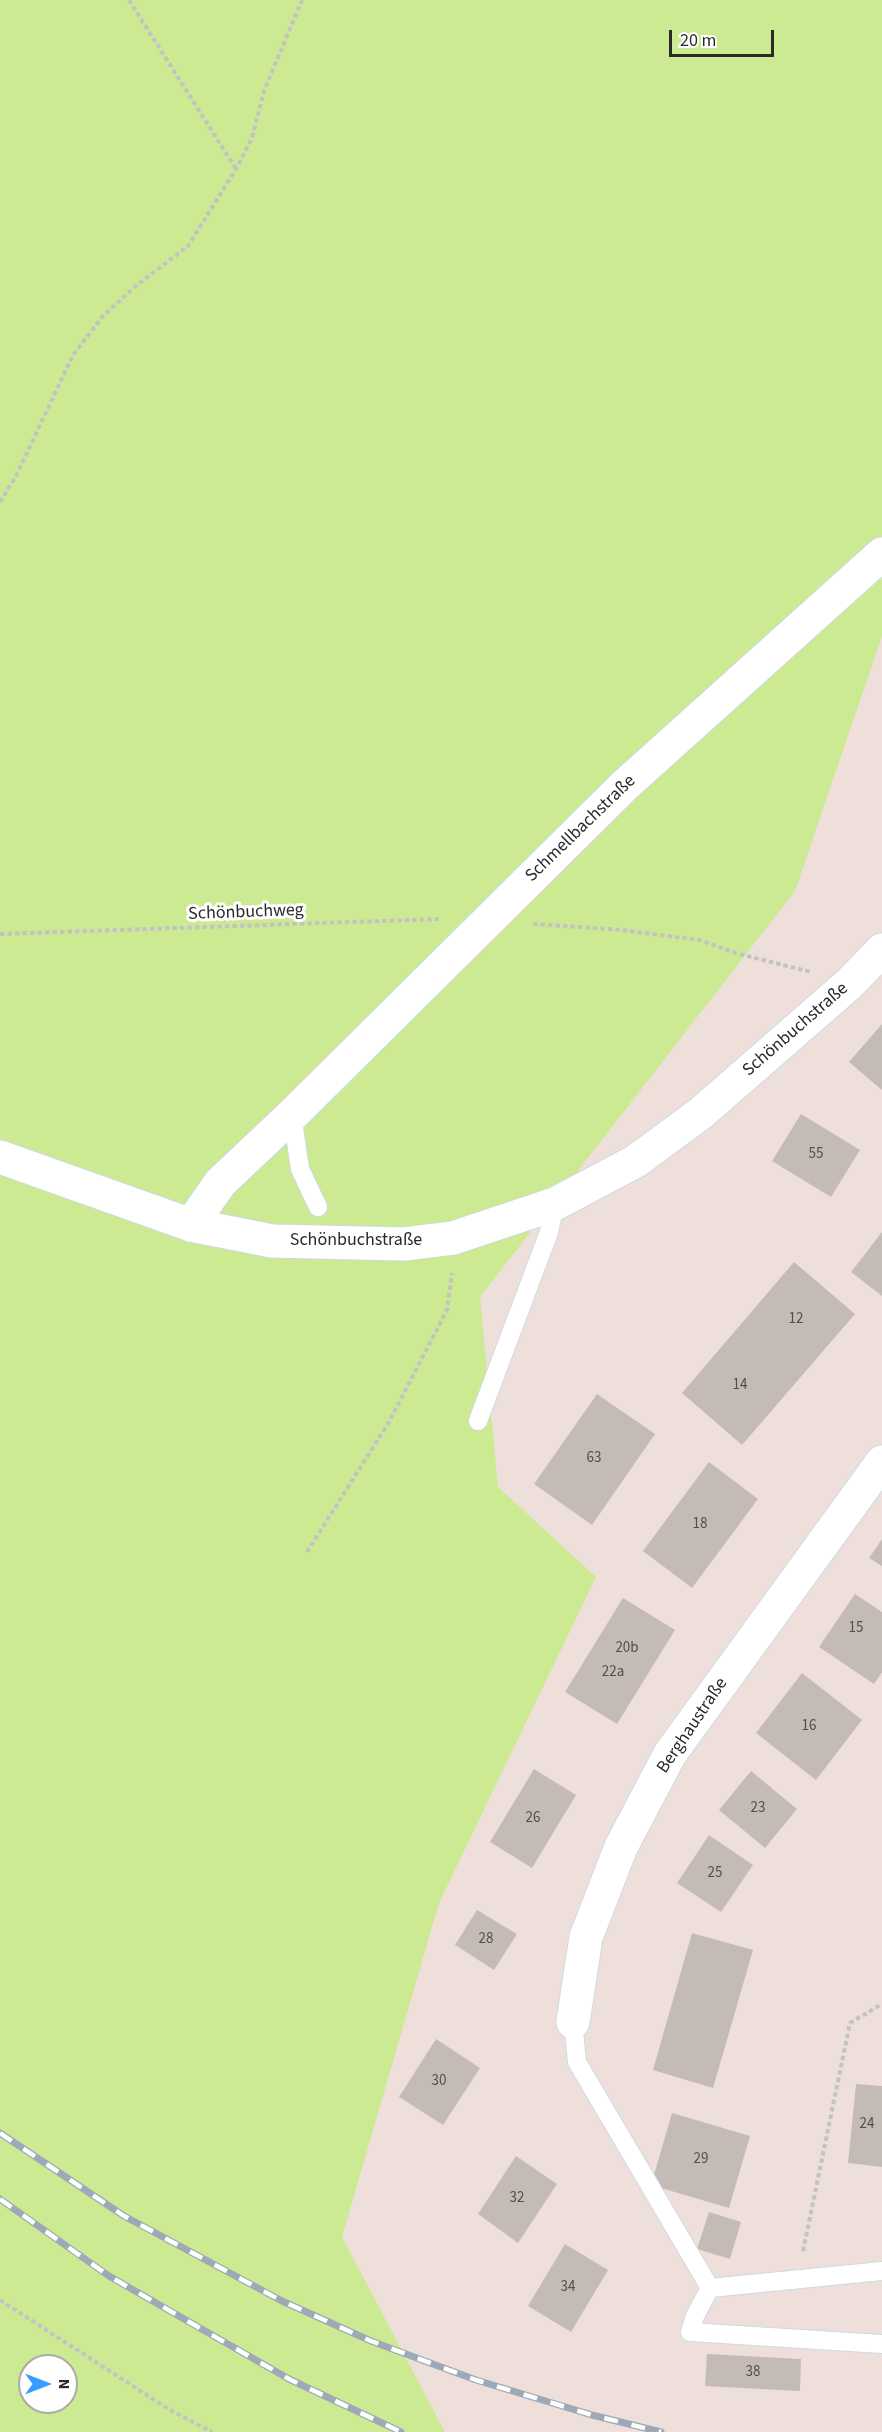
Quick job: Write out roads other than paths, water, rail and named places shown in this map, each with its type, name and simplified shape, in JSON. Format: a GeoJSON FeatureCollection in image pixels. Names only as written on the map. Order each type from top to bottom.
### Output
{"type":"FeatureCollection","features":[{"type":"Feature","properties":{"kind":"street","name":"Schmellbachstraße"},"geometry":{"type":"LineString","coordinates":[[191,1225],[219,1184],[292,1115],[624,786],[879,557]]}},
{"type":"Feature","properties":{"kind":"street","name":"Schönbuchstraße"},"geometry":{"type":"LineString","coordinates":[[0,1157],[191,1225],[272,1241],[404,1244],[453,1238],[555,1204],[636,1161],[701,1113],[849,984],[882,950]]}},
{"type":"Feature","properties":{"kind":"street","name":"Berghaustraße"},"geometry":{"type":"LineString","coordinates":[[573,2022],[586,1937],[621,1847],[670,1754],[882,1462]]}},
{"type":"Feature","properties":{"kind":"lane"},"geometry":{"type":"LineString","coordinates":[[292,1115],[300,1169],[318,1207]]}},
{"type":"Feature","properties":{"kind":"lane"},"geometry":{"type":"LineString","coordinates":[[478,1421],[549,1232],[555,1204]]}},
{"type":"Feature","properties":{"kind":"lane"},"geometry":{"type":"LineString","coordinates":[[573,2022],[577,2062],[710,2288]]}},
{"type":"Feature","properties":{"kind":"lane"},"geometry":{"type":"LineString","coordinates":[[710,2288],[797,2282],[882,2271]]}},
{"type":"Feature","properties":{"kind":"lane"},"geometry":{"type":"LineString","coordinates":[[710,2288],[695,2316],[690,2332],[882,2344]]}},
{"type":"Feature","properties":{"kind":"railway"},"geometry":{"type":"LineString","coordinates":[[0,2133],[124,2216],[282,2301],[371,2341],[476,2380],[592,2415],[661,2432]]}},
{"type":"Feature","properties":{"kind":"railway"},"geometry":{"type":"LineString","coordinates":[[0,2199],[109,2276],[289,2379],[401,2432]]}}]}
